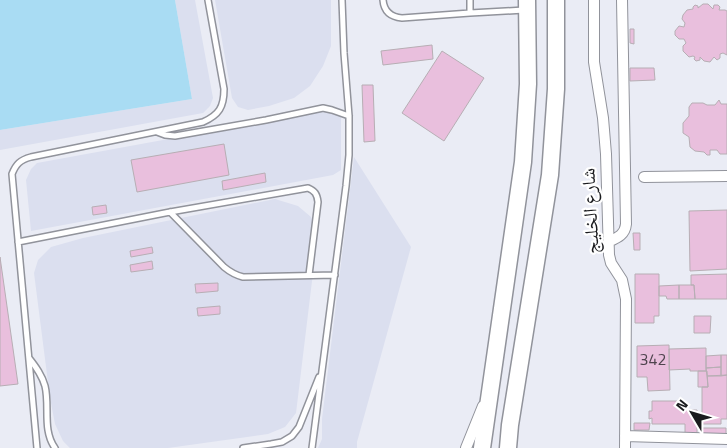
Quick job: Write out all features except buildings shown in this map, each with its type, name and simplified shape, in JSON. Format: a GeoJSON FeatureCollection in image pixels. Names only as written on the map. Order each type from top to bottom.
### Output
{"type":"FeatureCollection","features":[{"type":"Feature","properties":{"kind":"main road","name":"شارع الخليج"},"geometry":{"type":"LineString","coordinates":[[508,448],[510,425],[550,175],[556,89],[556,0]]}},
{"type":"Feature","properties":{"kind":"main road"},"geometry":{"type":"LineString","coordinates":[[482,448],[523,162],[528,84],[527,5]]}},
{"type":"Feature","properties":{"kind":"street","name":"شارع الخليج"},"geometry":{"type":"LineString","coordinates":[[594,0],[594,62],[606,154],[608,242],[610,258],[622,280],[626,299],[625,448]]}},
{"type":"Feature","properties":{"kind":"street"},"geometry":{"type":"LineString","coordinates":[[608,242],[622,235],[626,228],[622,0]]}},
{"type":"Feature","properties":{"kind":"street"},"geometry":{"type":"LineString","coordinates":[[606,154],[625,153]]}},
{"type":"Feature","properties":{"kind":"street"},"geometry":{"type":"LineString","coordinates":[[644,176],[727,176]]}},
{"type":"Feature","properties":{"kind":"street"},"geometry":{"type":"LineString","coordinates":[[466,448],[490,389]]}},
{"type":"Feature","properties":{"kind":"street"},"geometry":{"type":"LineString","coordinates":[[625,436],[727,439]]}},
{"type":"Feature","properties":{"kind":"lane"},"geometry":{"type":"LineString","coordinates":[[37,448],[12,174],[15,165],[22,159],[203,122],[217,113],[222,106],[224,89],[208,0]]}},
{"type":"Feature","properties":{"kind":"lane"},"geometry":{"type":"LineString","coordinates":[[312,448],[349,155],[349,116],[342,0]]}},
{"type":"Feature","properties":{"kind":"lane"},"geometry":{"type":"LineString","coordinates":[[382,0],[386,11],[396,18],[470,13],[527,5]]}},
{"type":"Feature","properties":{"kind":"lane"},"geometry":{"type":"LineString","coordinates":[[470,0],[470,13]]}},
{"type":"Feature","properties":{"kind":"lane"},"geometry":{"type":"LineString","coordinates":[[156,132],[175,136],[323,108],[349,116]]}},
{"type":"Feature","properties":{"kind":"lane"},"geometry":{"type":"LineString","coordinates":[[18,242],[170,212],[308,188],[317,196],[318,202],[309,275]]}},
{"type":"Feature","properties":{"kind":"lane"},"geometry":{"type":"LineString","coordinates":[[170,212],[224,267],[236,275],[335,275]]}},
{"type":"Feature","properties":{"kind":"lane"},"geometry":{"type":"LineString","coordinates":[[28,358],[42,376],[45,387],[48,433],[52,444],[56,448]]}},
{"type":"Feature","properties":{"kind":"lane"},"geometry":{"type":"LineString","coordinates":[[243,448],[282,442],[292,436],[304,418],[323,366]]}},
{"type":"Feature","properties":{"kind":"shaded area"},"geometry":{"type":"Polygon","coordinates":[[[175,0],[195,0],[213,98],[210,106],[203,113],[0,150],[0,130],[192,99],[175,0]]]}},
{"type":"Feature","properties":{"kind":"shaded area"},"geometry":{"type":"Polygon","coordinates":[[[215,0],[331,0],[331,46],[323,66],[310,86],[294,98],[269,106],[248,110],[238,107],[232,98],[215,0]]]}},
{"type":"Feature","properties":{"kind":"shaded area"},"geometry":{"type":"Polygon","coordinates":[[[328,110],[335,111],[341,117],[341,170],[333,175],[31,231],[26,180],[31,169],[37,163],[328,110]]]}},
{"type":"Feature","properties":{"kind":"shaded area"},"geometry":{"type":"Polygon","coordinates":[[[354,157],[411,247],[357,442],[357,448],[318,448],[322,439],[322,419],[354,157]]]}},
{"type":"Feature","properties":{"kind":"shaded area"},"geometry":{"type":"Polygon","coordinates":[[[275,199],[298,206],[311,217],[316,228],[317,240],[296,413],[285,427],[268,434],[168,448],[70,448],[63,441],[55,424],[50,398],[34,273],[38,260],[51,247],[83,238],[275,199]]]}},
{"type":"Feature","properties":{"kind":"water"},"geometry":{"type":"Polygon","coordinates":[[[0,0],[175,0],[192,99],[0,130],[0,0]]]}}]}
